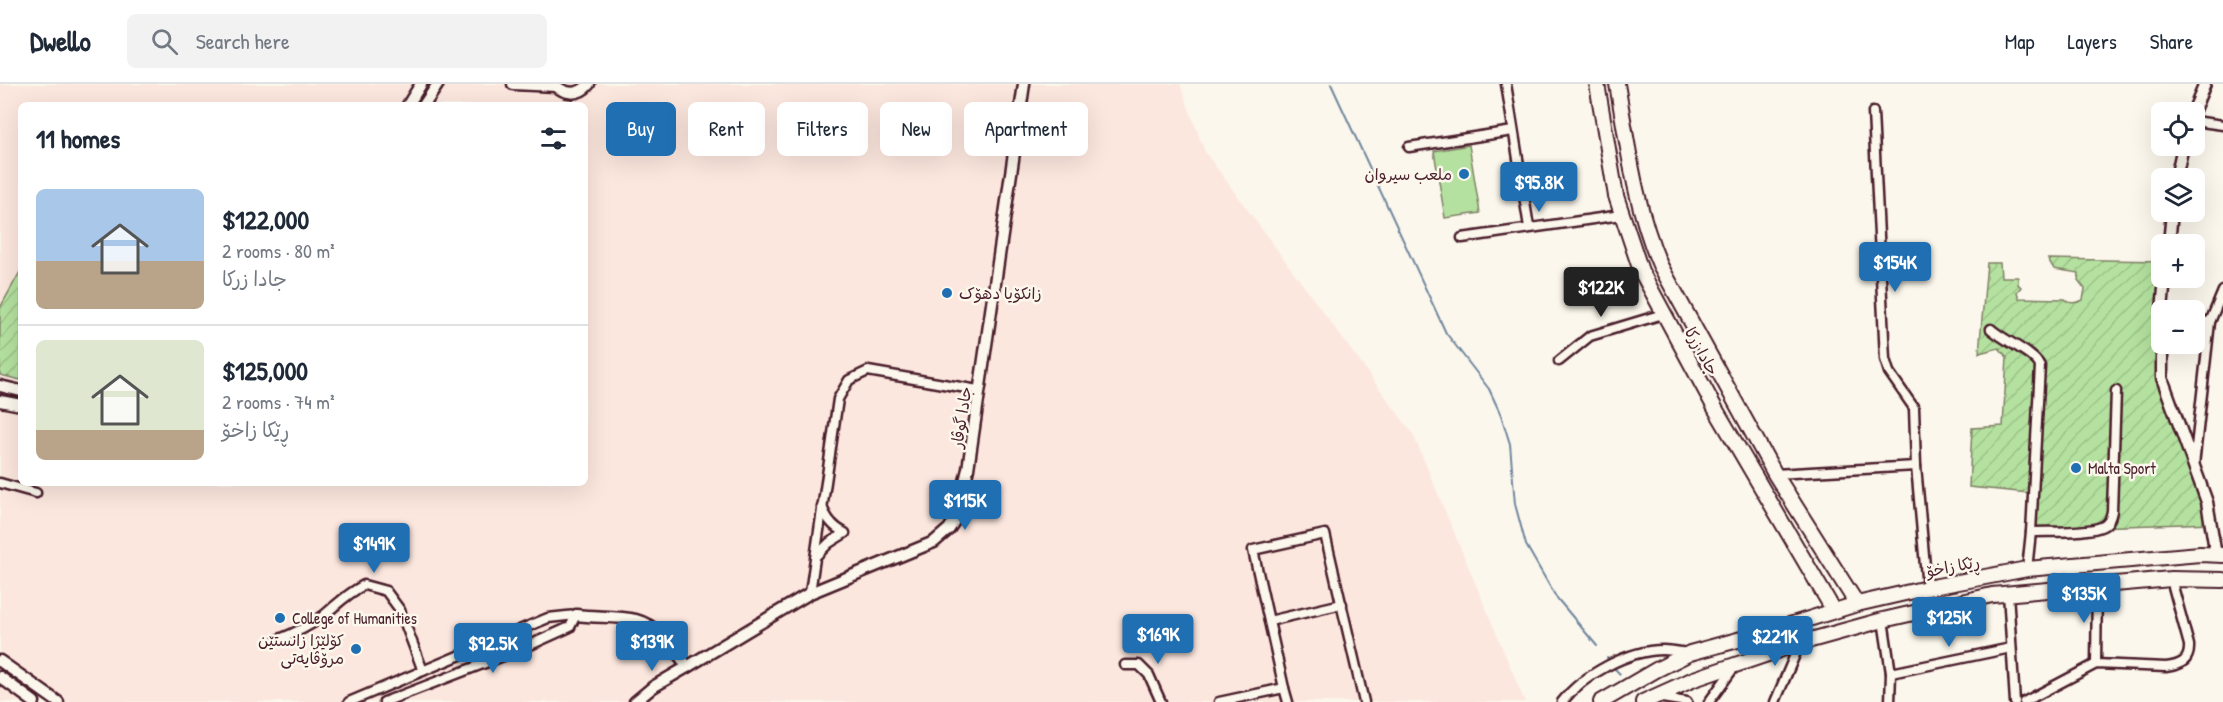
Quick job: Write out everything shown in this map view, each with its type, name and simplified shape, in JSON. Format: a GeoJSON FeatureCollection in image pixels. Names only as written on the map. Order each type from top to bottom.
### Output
{"type":"FeatureCollection","features":[{"type":"Feature","properties":{"kind":"main road","name":"جادا زرکا"},"geometry":{"type":"LineString","coordinates":[[1597,84],[1611,177],[1621,215],[1641,271],[1756,480],[1834,611]]}},
{"type":"Feature","properties":{"kind":"main road","name":"جادا زرکا"},"geometry":{"type":"LineString","coordinates":[[1617,84],[1637,201],[1653,248],[1775,474],[1857,604]]}},
{"type":"Feature","properties":{"kind":"main road","name":"ڕێکا زاخۆ"},"geometry":{"type":"LineString","coordinates":[[1601,702],[1690,653],[1857,604],[2027,569],[2219,555]]}},
{"type":"Feature","properties":{"kind":"main road"},"geometry":{"type":"LineString","coordinates":[[1648,699],[1737,664],[1800,643],[1883,620],[2008,593],[2171,579],[2223,582]]}},
{"type":"Feature","properties":{"kind":"main road"},"geometry":{"type":"LineString","coordinates":[[1826,597],[1833,600],[1841,598],[1846,588]]}},
{"type":"Feature","properties":{"kind":"street"},"geometry":{"type":"LineString","coordinates":[[410,102],[421,84]]}},
{"type":"Feature","properties":{"kind":"street"},"geometry":{"type":"LineString","coordinates":[[426,102],[438,84]]}},
{"type":"Feature","properties":{"kind":"street"},"geometry":{"type":"LineString","coordinates":[[513,84],[555,85],[567,93],[580,92],[589,84]]}},
{"type":"Feature","properties":{"kind":"street","name":"جادا گوڤار"},"geometry":{"type":"LineString","coordinates":[[635,702],[653,687],[810,593],[925,548],[949,529],[960,507],[981,387],[1024,84]]}},
{"type":"Feature","properties":{"kind":"street"},"geometry":{"type":"LineString","coordinates":[[1506,84],[1529,227]]}},
{"type":"Feature","properties":{"kind":"street"},"geometry":{"type":"LineString","coordinates":[[2197,102],[2205,84]]}},
{"type":"Feature","properties":{"kind":"street"},"geometry":{"type":"LineString","coordinates":[[1873,112],[1885,359],[1889,372],[1914,408],[1916,466],[1927,588]]}},
{"type":"Feature","properties":{"kind":"street"},"geometry":{"type":"LineString","coordinates":[[2205,123],[2223,125]]}},
{"type":"Feature","properties":{"kind":"street"},"geometry":{"type":"LineString","coordinates":[[1409,147],[1513,131]]}},
{"type":"Feature","properties":{"kind":"street"},"geometry":{"type":"LineString","coordinates":[[1462,238],[1621,215]]}},
{"type":"Feature","properties":{"kind":"street"},"geometry":{"type":"LineString","coordinates":[[2194,465],[2210,322],[2223,291]]}},
{"type":"Feature","properties":{"kind":"street"},"geometry":{"type":"LineString","coordinates":[[1559,361],[1590,336],[1663,314]]}},
{"type":"Feature","properties":{"kind":"street"},"geometry":{"type":"LineString","coordinates":[[2205,322],[2210,322]]}},
{"type":"Feature","properties":{"kind":"street"},"geometry":{"type":"LineString","coordinates":[[1991,329],[2008,343],[2034,358],[2040,366],[2027,569]]}},
{"type":"Feature","properties":{"kind":"street"},"geometry":{"type":"LineString","coordinates":[[2162,354],[2162,378],[2207,502],[2219,555]]}},
{"type":"Feature","properties":{"kind":"street"},"geometry":{"type":"LineString","coordinates":[[810,593],[838,399],[849,380],[868,371],[978,390],[981,387]]}},
{"type":"Feature","properties":{"kind":"street"},"geometry":{"type":"LineString","coordinates":[[0,386],[18,390]]}},
{"type":"Feature","properties":{"kind":"street"},"geometry":{"type":"LineString","coordinates":[[2031,532],[2093,530],[2108,522],[2112,511],[2116,391]]}},
{"type":"Feature","properties":{"kind":"street"},"geometry":{"type":"LineString","coordinates":[[0,401],[18,404]]}},
{"type":"Feature","properties":{"kind":"street"},"geometry":{"type":"LineString","coordinates":[[1775,474],[1916,466]]}},
{"type":"Feature","properties":{"kind":"street"},"geometry":{"type":"LineString","coordinates":[[0,483],[36,493]]}},
{"type":"Feature","properties":{"kind":"street"},"geometry":{"type":"LineString","coordinates":[[816,556],[829,543],[845,533],[833,526],[826,518],[822,507]]}},
{"type":"Feature","properties":{"kind":"street"},"geometry":{"type":"LineString","coordinates":[[1288,702],[1253,550],[1325,534],[1364,702]]}},
{"type":"Feature","properties":{"kind":"street"},"geometry":{"type":"LineString","coordinates":[[2024,702],[2096,664],[2166,667],[2186,660],[2190,653],[2189,645],[2171,579]]}},
{"type":"Feature","properties":{"kind":"street"},"geometry":{"type":"LineString","coordinates":[[2096,664],[2097,584]]}},
{"type":"Feature","properties":{"kind":"street"},"geometry":{"type":"LineString","coordinates":[[278,640],[291,635],[322,616],[345,595],[364,585],[386,591],[400,610],[423,671]]}},
{"type":"Feature","properties":{"kind":"street"},"geometry":{"type":"LineString","coordinates":[[2008,593],[2015,702]]}},
{"type":"Feature","properties":{"kind":"street"},"geometry":{"type":"LineString","coordinates":[[1269,621],[1342,604]]}},
{"type":"Feature","properties":{"kind":"street"},"geometry":{"type":"LineString","coordinates":[[384,702],[570,627],[576,615]]}},
{"type":"Feature","properties":{"kind":"street"},"geometry":{"type":"LineString","coordinates":[[349,702],[548,618],[576,615],[637,620],[660,634],[681,656],[687,667]]}},
{"type":"Feature","properties":{"kind":"street"},"geometry":{"type":"LineString","coordinates":[[1883,620],[1891,673],[1890,702]]}},
{"type":"Feature","properties":{"kind":"street"},"geometry":{"type":"LineString","coordinates":[[1775,702],[1800,643]]}},
{"type":"Feature","properties":{"kind":"street"},"geometry":{"type":"LineString","coordinates":[[1891,673],[2012,648]]}},
{"type":"Feature","properties":{"kind":"street"},"geometry":{"type":"LineString","coordinates":[[1562,702],[1567,695],[1602,669],[1625,658],[1662,650],[1690,653]]}},
{"type":"Feature","properties":{"kind":"street"},"geometry":{"type":"LineString","coordinates":[[0,661],[58,702]]}},
{"type":"Feature","properties":{"kind":"street"},"geometry":{"type":"LineString","coordinates":[[1709,702],[1737,664]]}},
{"type":"Feature","properties":{"kind":"street"},"geometry":{"type":"LineString","coordinates":[[1125,665],[1139,665],[1149,675],[1159,692],[1161,702]]}},
{"type":"Feature","properties":{"kind":"street"},"geometry":{"type":"LineString","coordinates":[[0,677],[34,702]]}},
{"type":"Feature","properties":{"kind":"street"},"geometry":{"type":"LineString","coordinates":[[1219,702],[1284,688]]}},
{"type":"Feature","properties":{"kind":"street"},"geometry":{"type":"LineString","coordinates":[[1648,699],[1687,702]]}},
{"type":"Feature","properties":{"kind":"shaded area","name":"زانکۆیا دهۆک"},"geometry":{"type":"Polygon","coordinates":[[[0,84],[1180,84],[1205,152],[1413,434],[1525,702],[0,702],[0,84]]]}},
{"type":"Feature","properties":{"kind":"green space"},"geometry":{"type":"Polygon","coordinates":[[[1469,145],[1480,213],[1445,218],[1434,151],[1469,145]]]}},
{"type":"Feature","properties":{"kind":"green space"},"geometry":{"type":"Polygon","coordinates":[[[2048,259],[2151,261],[2151,288],[2161,288],[2160,300],[2151,300],[2151,354],[2159,354],[2159,379],[2213,523],[2034,529],[2029,493],[1969,487],[1972,428],[2003,426],[2007,357],[1999,348],[1979,353],[1987,263],[2000,263],[2001,277],[2018,277],[2018,284],[2021,287],[2017,292],[2019,298],[2065,299],[2074,303],[2083,300],[2085,289],[2078,280],[2079,273],[2054,269],[2048,259]]]}},
{"type":"Feature","properties":{"kind":"green space"},"geometry":{"type":"Polygon","coordinates":[[[18,275],[18,379],[0,375],[0,308],[18,275]]]}},
{"type":"Feature","properties":{"kind":"waterway"},"geometry":{"type":"LineString","coordinates":[[1331,84],[1446,333],[1489,389],[1501,415],[1510,444],[1515,504],[1526,545],[1556,597],[1597,646]]}},
{"type":"Feature","properties":{"kind":"waterway"},"geometry":{"type":"LineString","coordinates":[[1614,668],[1620,674]]}},
{"type":"Feature","properties":{"kind":"place","name":"ملعب سيروان"},"geometry":{"type":"Point","coordinates":[1464,174]}},
{"type":"Feature","properties":{"kind":"place","name":"زانکۆیا دهۆک"},"geometry":{"type":"Point","coordinates":[947,293]}},
{"type":"Feature","properties":{"kind":"place","name":"Malta Sport"},"geometry":{"type":"Point","coordinates":[2076,468]}},
{"type":"Feature","properties":{"kind":"place","name":"College of Humanities"},"geometry":{"type":"Point","coordinates":[280,618]}},
{"type":"Feature","properties":{"kind":"place","name":"كۆلێژا زانستێن مرۆڤایەتی"},"geometry":{"type":"Point","coordinates":[356,649]}}]}
